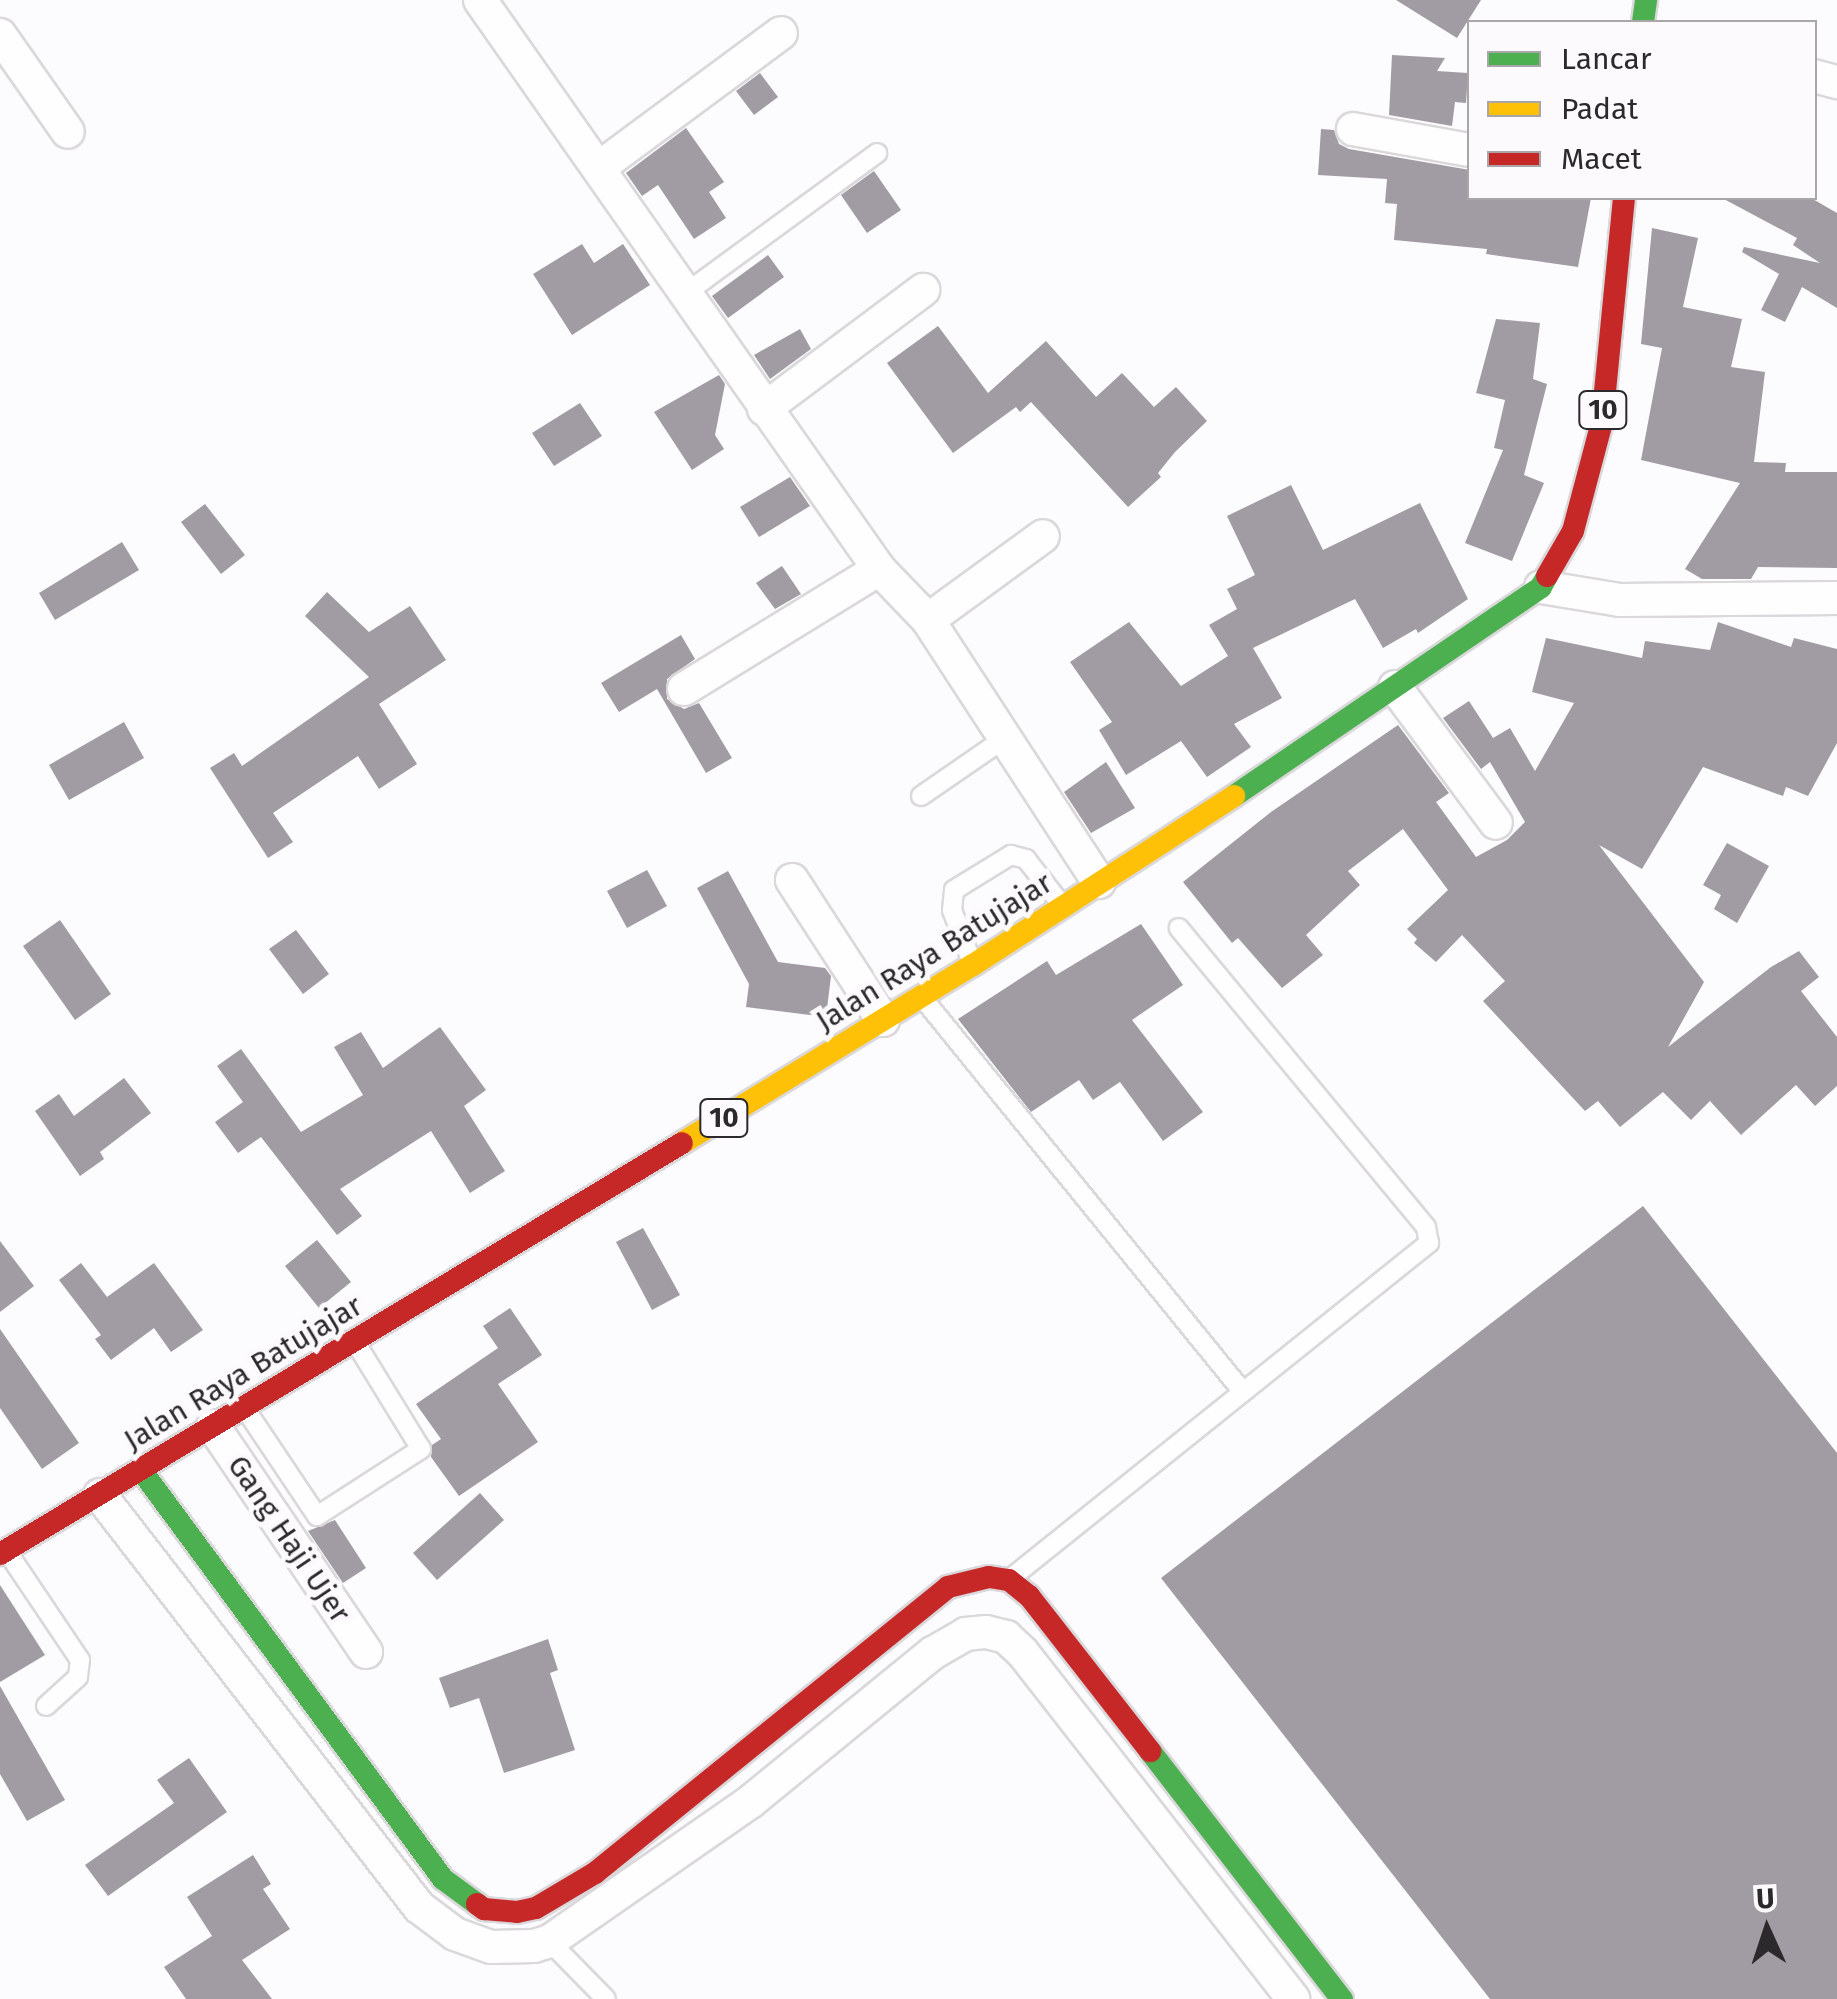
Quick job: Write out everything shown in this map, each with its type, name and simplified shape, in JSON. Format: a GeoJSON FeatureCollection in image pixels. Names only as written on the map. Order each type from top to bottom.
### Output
{"type":"FeatureCollection","features":[{"type":"Feature","properties":{"kind":"main road","name":"Jalan Raya Batujajar"},"geometry":{"type":"LineString","coordinates":[[3,1552],[973,965],[1532,594],[1573,531],[1602,422],[1624,200]]}},
{"type":"Feature","properties":{"kind":"main road"},"geometry":{"type":"LineString","coordinates":[[141,1470],[443,1879],[484,1909],[517,1912],[536,1908],[595,1873],[948,1587],[966,1579],[1009,1580],[1052,1626],[1342,1999]]}},
{"type":"Feature","properties":{"kind":"street"},"geometry":{"type":"LineString","coordinates":[[480,0],[879,569],[928,620],[1099,882]]}},
{"type":"Feature","properties":{"kind":"street"},"geometry":{"type":"LineString","coordinates":[[600,167],[780,33]]}},
{"type":"Feature","properties":{"kind":"street"},"geometry":{"type":"LineString","coordinates":[[0,35],[68,132]]}},
{"type":"Feature","properties":{"kind":"street"},"geometry":{"type":"LineString","coordinates":[[1353,129],[1389,132],[1467,149]]}},
{"type":"Feature","properties":{"kind":"street"},"geometry":{"type":"LineString","coordinates":[[764,409],[923,290]]}},
{"type":"Feature","properties":{"kind":"street"},"geometry":{"type":"LineString","coordinates":[[928,620],[1043,536]]}},
{"type":"Feature","properties":{"kind":"street"},"geometry":{"type":"LineString","coordinates":[[684,689],[879,569]]}},
{"type":"Feature","properties":{"kind":"street"},"geometry":{"type":"LineString","coordinates":[[1532,594],[1620,600],[1837,598]]}},
{"type":"Feature","properties":{"kind":"street"},"geometry":{"type":"LineString","coordinates":[[1395,688],[1496,823]]}},
{"type":"Feature","properties":{"kind":"street"},"geometry":{"type":"LineString","coordinates":[[792,880],[883,1020]]}},
{"type":"Feature","properties":{"kind":"street","name":"Gang Haji Ujer"},"geometry":{"type":"LineString","coordinates":[[214,1426],[366,1652]]}},
{"type":"Feature","properties":{"kind":"street"},"geometry":{"type":"LineString","coordinates":[[100,1494],[419,1907],[454,1934],[492,1947],[534,1946],[550,1940],[750,1802],[933,1653],[966,1634],[986,1632],[1006,1637],[1022,1652],[1293,1999]]}},
{"type":"Feature","properties":{"kind":"lane"},"geometry":{"type":"LineString","coordinates":[[686,293],[876,153]]}},
{"type":"Feature","properties":{"kind":"lane"},"geometry":{"type":"LineString","coordinates":[[922,796],[1005,738]]}},
{"type":"Feature","properties":{"kind":"lane"},"geometry":{"type":"LineString","coordinates":[[973,965],[952,910],[954,890],[1012,855],[1026,859],[1063,906]]}},
{"type":"Feature","properties":{"kind":"lane"},"geometry":{"type":"LineString","coordinates":[[1009,1580],[1428,1243],[1426,1226],[1178,928]]}},
{"type":"Feature","properties":{"kind":"lane"},"geometry":{"type":"LineString","coordinates":[[921,996],[1243,1392]]}},
{"type":"Feature","properties":{"kind":"lane"},"geometry":{"type":"LineString","coordinates":[[244,1407],[317,1516],[421,1449],[354,1340]]}},
{"type":"Feature","properties":{"kind":"lane"},"geometry":{"type":"LineString","coordinates":[[3,1552],[80,1660],[78,1677],[46,1706]]}},
{"type":"Feature","properties":{"kind":"lane"},"geometry":{"type":"LineString","coordinates":[[517,1912],[550,1940],[606,1999]]}},
{"type":"Feature","properties":{"kind":"building"},"geometry":{"type":"Polygon","coordinates":[[[1396,0],[1481,0],[1457,38],[1396,0]]]}},
{"type":"Feature","properties":{"kind":"building"},"geometry":{"type":"Polygon","coordinates":[[[1392,55],[1445,58],[1437,71],[1467,73],[1466,103],[1455,102],[1452,126],[1389,115],[1392,55]]]}},
{"type":"Feature","properties":{"kind":"building"},"geometry":{"type":"Polygon","coordinates":[[[760,73],[778,97],[754,115],[736,91],[760,73]]]}},
{"type":"Feature","properties":{"kind":"building"},"geometry":{"type":"Polygon","coordinates":[[[686,128],[724,182],[709,192],[726,218],[694,239],[658,185],[642,196],[626,173],[686,128]]]}},
{"type":"Feature","properties":{"kind":"building"},"geometry":{"type":"Polygon","coordinates":[[[1321,129],[1334,130],[1339,144],[1349,149],[1467,169],[1467,200],[1591,200],[1578,267],[1486,254],[1487,249],[1394,240],[1397,204],[1385,203],[1387,179],[1318,175],[1321,129]]]}},
{"type":"Feature","properties":{"kind":"building"},"geometry":{"type":"Polygon","coordinates":[[[874,171],[901,210],[867,233],[841,195],[874,171]]]}},
{"type":"Feature","properties":{"kind":"building"},"geometry":{"type":"Polygon","coordinates":[[[1726,200],[1814,200],[1837,213],[1837,308],[1802,287],[1785,322],[1761,310],[1779,274],[1742,252],[1744,247],[1820,263],[1793,245],[1797,238],[1726,200]]]}},
{"type":"Feature","properties":{"kind":"building"},"geometry":{"type":"Polygon","coordinates":[[[1652,228],[1698,238],[1683,307],[1742,319],[1731,367],[1765,372],[1754,462],[1786,463],[1785,472],[1837,472],[1837,568],[1758,567],[1751,579],[1702,579],[1685,569],[1740,483],[1641,460],[1662,348],[1641,344],[1652,228]]]}},
{"type":"Feature","properties":{"kind":"building"},"geometry":{"type":"Polygon","coordinates":[[[582,244],[594,263],[623,244],[650,285],[572,335],[533,274],[582,244]]]}},
{"type":"Feature","properties":{"kind":"building"},"geometry":{"type":"Polygon","coordinates":[[[768,255],[784,277],[728,318],[712,296],[768,255]]]}},
{"type":"Feature","properties":{"kind":"building"},"geometry":{"type":"Polygon","coordinates":[[[1496,319],[1540,323],[1533,379],[1547,384],[1524,475],[1544,483],[1512,561],[1465,543],[1503,450],[1494,448],[1505,400],[1476,393],[1496,319]]]}},
{"type":"Feature","properties":{"kind":"building"},"geometry":{"type":"Polygon","coordinates":[[[938,326],[988,393],[1046,341],[1096,397],[1122,373],[1154,407],[1176,387],[1207,421],[1175,452],[1158,473],[1161,477],[1128,507],[1031,402],[1020,412],[1016,407],[953,453],[887,363],[938,326]]]}},
{"type":"Feature","properties":{"kind":"building"},"geometry":{"type":"Polygon","coordinates":[[[800,329],[811,349],[770,379],[754,355],[800,329]]]}},
{"type":"Feature","properties":{"kind":"building"},"geometry":{"type":"Polygon","coordinates":[[[719,375],[725,384],[715,435],[724,449],[692,470],[654,412],[719,375]]]}},
{"type":"Feature","properties":{"kind":"building"},"geometry":{"type":"Polygon","coordinates":[[[580,403],[602,436],[554,466],[532,433],[580,403]]]}},
{"type":"Feature","properties":{"kind":"building"},"geometry":{"type":"Polygon","coordinates":[[[790,477],[810,506],[759,537],[740,507],[790,477]]]}},
{"type":"Feature","properties":{"kind":"building"},"geometry":{"type":"Polygon","coordinates":[[[1291,485],[1323,550],[1420,503],[1468,599],[1418,633],[1416,629],[1383,648],[1355,599],[1253,648],[1282,698],[1234,724],[1251,747],[1207,777],[1181,741],[1126,775],[1099,730],[1112,722],[1070,662],[1129,622],[1181,686],[1228,656],[1209,625],[1237,609],[1227,589],[1255,575],[1227,516],[1291,485]]]}},
{"type":"Feature","properties":{"kind":"building"},"geometry":{"type":"Polygon","coordinates":[[[205,504],[245,555],[221,574],[181,522],[205,504]]]}},
{"type":"Feature","properties":{"kind":"building"},"geometry":{"type":"Polygon","coordinates":[[[122,542],[139,570],[55,620],[39,593],[122,542]]]}},
{"type":"Feature","properties":{"kind":"building"},"geometry":{"type":"Polygon","coordinates":[[[782,566],[801,594],[775,609],[756,583],[782,566]]]}},
{"type":"Feature","properties":{"kind":"building"},"geometry":{"type":"Polygon","coordinates":[[[327,592],[369,632],[410,606],[446,660],[379,704],[417,764],[379,789],[358,756],[273,813],[293,842],[268,858],[210,768],[234,753],[242,766],[369,677],[305,616],[327,592]]]}},
{"type":"Feature","properties":{"kind":"building"},"geometry":{"type":"Polygon","coordinates":[[[1718,622],[1791,647],[1794,638],[1837,649],[1837,743],[1808,796],[1786,787],[1783,796],[1703,767],[1642,869],[1599,845],[1704,982],[1668,1047],[1771,967],[1799,951],[1819,977],[1801,991],[1837,1037],[1837,1086],[1815,1106],[1796,1085],[1741,1135],[1710,1101],[1691,1120],[1663,1092],[1620,1127],[1598,1101],[1585,1111],[1483,1001],[1505,981],[1462,935],[1436,962],[1414,943],[1417,939],[1407,929],[1448,890],[1403,829],[1348,871],[1360,885],[1306,935],[1323,955],[1282,988],[1238,938],[1232,943],[1183,882],[1271,812],[1398,725],[1449,793],[1436,802],[1476,857],[1507,840],[1525,822],[1490,762],[1481,769],[1443,718],[1469,701],[1493,738],[1510,728],[1535,771],[1574,703],[1532,692],[1546,638],[1642,658],[1645,641],[1710,650],[1718,622]]]}},
{"type":"Feature","properties":{"kind":"building"},"geometry":{"type":"Polygon","coordinates":[[[681,635],[695,659],[667,679],[667,699],[684,709],[699,703],[732,758],[706,773],[657,689],[619,712],[601,683],[681,635]]]}},
{"type":"Feature","properties":{"kind":"building"},"geometry":{"type":"Polygon","coordinates":[[[124,722],[144,758],[69,800],[49,765],[124,722]]]}},
{"type":"Feature","properties":{"kind":"building"},"geometry":{"type":"Polygon","coordinates":[[[1106,762],[1135,808],[1091,833],[1064,792],[1106,762]]]}},
{"type":"Feature","properties":{"kind":"building"},"geometry":{"type":"Polygon","coordinates":[[[1727,843],[1769,866],[1737,923],[1714,909],[1721,895],[1703,885],[1727,843]]]}},
{"type":"Feature","properties":{"kind":"building"},"geometry":{"type":"Polygon","coordinates":[[[647,870],[667,906],[627,928],[607,891],[647,870]]]}},
{"type":"Feature","properties":{"kind":"building"},"geometry":{"type":"Polygon","coordinates":[[[728,871],[778,962],[825,968],[831,976],[826,1017],[746,1007],[749,984],[697,888],[728,871]]]}},
{"type":"Feature","properties":{"kind":"building"},"geometry":{"type":"Polygon","coordinates":[[[60,920],[111,994],[75,1020],[23,946],[60,920]]]}},
{"type":"Feature","properties":{"kind":"building"},"geometry":{"type":"Polygon","coordinates":[[[1141,924],[1183,985],[1132,1020],[1203,1112],[1163,1141],[1120,1082],[1093,1100],[1079,1080],[1031,1112],[958,1019],[1047,961],[1056,975],[1141,924]]]}},
{"type":"Feature","properties":{"kind":"building"},"geometry":{"type":"Polygon","coordinates":[[[296,930],[329,974],[303,994],[269,949],[296,930]]]}},
{"type":"Feature","properties":{"kind":"building"},"geometry":{"type":"Polygon","coordinates":[[[440,1027],[486,1090],[464,1106],[505,1171],[470,1193],[431,1131],[340,1189],[362,1216],[337,1235],[261,1137],[238,1153],[215,1122],[243,1102],[217,1066],[241,1049],[301,1132],[363,1095],[334,1047],[361,1032],[383,1068],[440,1027]]]}},
{"type":"Feature","properties":{"kind":"building"},"geometry":{"type":"Polygon","coordinates":[[[124,1078],[151,1113],[100,1152],[104,1159],[80,1176],[35,1111],[59,1094],[74,1116],[124,1078]]]}},
{"type":"Feature","properties":{"kind":"building"},"geometry":{"type":"Polygon","coordinates":[[[1643,1206],[1837,1453],[1837,1999],[1490,1999],[1161,1578],[1643,1206]]]}},
{"type":"Feature","properties":{"kind":"building"},"geometry":{"type":"Polygon","coordinates":[[[643,1228],[680,1295],[652,1310],[616,1242],[643,1228]]]}},
{"type":"Feature","properties":{"kind":"building"},"geometry":{"type":"Polygon","coordinates":[[[317,1240],[351,1282],[319,1308],[285,1266],[317,1240]]]}},
{"type":"Feature","properties":{"kind":"building"},"geometry":{"type":"Polygon","coordinates":[[[0,1241],[34,1286],[0,1312],[0,1241]]]}},
{"type":"Feature","properties":{"kind":"building"},"geometry":{"type":"Polygon","coordinates":[[[81,1263],[107,1297],[154,1263],[203,1330],[171,1352],[154,1328],[111,1360],[95,1339],[101,1335],[59,1280],[81,1263]]]}},
{"type":"Feature","properties":{"kind":"building"},"geometry":{"type":"Polygon","coordinates":[[[510,1308],[542,1355],[498,1384],[538,1442],[459,1496],[431,1457],[432,1445],[441,1439],[416,1404],[498,1348],[483,1326],[510,1308]]]}},
{"type":"Feature","properties":{"kind":"building"},"geometry":{"type":"Polygon","coordinates":[[[0,1329],[79,1443],[42,1469],[0,1408],[0,1329]]]}},
{"type":"Feature","properties":{"kind":"building"},"geometry":{"type":"Polygon","coordinates":[[[480,1493],[504,1520],[437,1580],[413,1553],[480,1493]]]}},
{"type":"Feature","properties":{"kind":"building"},"geometry":{"type":"Polygon","coordinates":[[[335,1520],[366,1568],[343,1583],[308,1531],[335,1520]]]}},
{"type":"Feature","properties":{"kind":"building"},"geometry":{"type":"Polygon","coordinates":[[[0,1585],[45,1655],[0,1682],[0,1585]]]}},
{"type":"Feature","properties":{"kind":"building"},"geometry":{"type":"Polygon","coordinates":[[[548,1639],[558,1670],[550,1673],[575,1750],[504,1773],[479,1698],[450,1708],[439,1678],[548,1639]]]}},
{"type":"Feature","properties":{"kind":"building"},"geometry":{"type":"Polygon","coordinates":[[[0,1686],[65,1800],[27,1821],[0,1774],[0,1686]]]}},
{"type":"Feature","properties":{"kind":"building"},"geometry":{"type":"Polygon","coordinates":[[[189,1758],[227,1812],[108,1896],[85,1865],[174,1803],[157,1780],[189,1758]]]}},
{"type":"Feature","properties":{"kind":"building"},"geometry":{"type":"Polygon","coordinates":[[[253,1855],[271,1884],[263,1889],[290,1929],[242,1960],[272,1999],[186,1999],[164,1967],[212,1936],[187,1897],[253,1855]]]}},
{"type":"Feature","properties":{"kind":"traffic: fast"},"geometry":{"type":"LineString","coordinates":[[1643,20],[1646,0]]}},
{"type":"Feature","properties":{"kind":"traffic: fast"},"geometry":{"type":"LineString","coordinates":[[1234,796],[1541,587],[1547,576]]}},
{"type":"Feature","properties":{"kind":"traffic: fast"},"geometry":{"type":"LineString","coordinates":[[141,1470],[443,1879],[477,1904]]}},
{"type":"Feature","properties":{"kind":"traffic: fast"},"geometry":{"type":"LineString","coordinates":[[1150,1751],[1342,1999]]}},
{"type":"Feature","properties":{"kind":"traffic: slow"},"geometry":{"type":"LineString","coordinates":[[682,1143],[973,965],[1234,796]]}},
{"type":"Feature","properties":{"kind":"traffic: jam"},"geometry":{"type":"LineString","coordinates":[[1547,576],[1573,531],[1602,422],[1624,200]]}},
{"type":"Feature","properties":{"kind":"traffic: jam"},"geometry":{"type":"LineString","coordinates":[[0,1554],[682,1143]]}},
{"type":"Feature","properties":{"kind":"traffic: jam"},"geometry":{"type":"LineString","coordinates":[[477,1904],[484,1909],[517,1912],[536,1908],[595,1873],[948,1587],[989,1577],[1009,1580],[1029,1596],[1150,1751]]}}]}
